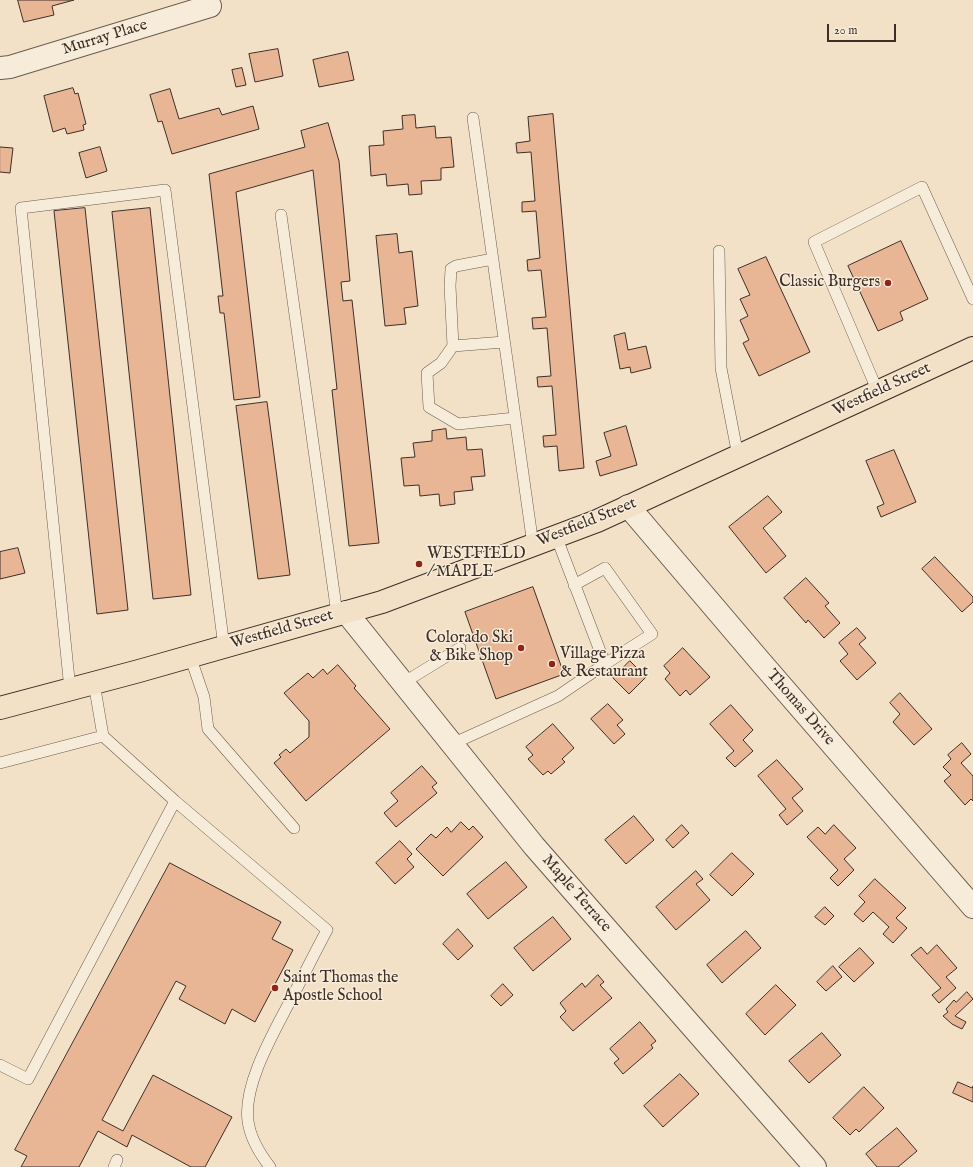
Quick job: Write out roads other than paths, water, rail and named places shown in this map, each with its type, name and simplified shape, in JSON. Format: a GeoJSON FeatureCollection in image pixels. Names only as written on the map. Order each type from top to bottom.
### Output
{"type":"FeatureCollection","features":[{"type":"Feature","properties":{"kind":"main road","name":"Westfield Street"},"geometry":{"type":"LineString","coordinates":[[0,708],[382,602],[597,521],[973,348]]}},
{"type":"Feature","properties":{"kind":"street","name":"Murray Place"},"geometry":{"type":"LineString","coordinates":[[0,68],[10,67],[210,6]]}},
{"type":"Feature","properties":{"kind":"street","name":"Thomas Drive"},"geometry":{"type":"LineString","coordinates":[[628,506],[973,907]]}},
{"type":"Feature","properties":{"kind":"street","name":"Maple Terrace"},"geometry":{"type":"LineString","coordinates":[[341,613],[403,683],[534,846],[816,1167]]}},
{"type":"Feature","properties":{"kind":"lane"},"geometry":{"type":"LineString","coordinates":[[473,118],[533,544]]}},
{"type":"Feature","properties":{"kind":"lane"},"geometry":{"type":"LineString","coordinates":[[878,392],[814,242],[922,187],[973,298]]}},
{"type":"Feature","properties":{"kind":"lane"},"geometry":{"type":"LineString","coordinates":[[70,689],[21,208],[165,190],[224,647]]}},
{"type":"Feature","properties":{"kind":"lane"},"geometry":{"type":"LineString","coordinates":[[281,215],[341,613]]}},
{"type":"Feature","properties":{"kind":"lane"},"geometry":{"type":"LineString","coordinates":[[719,251],[721,368],[738,456]]}},
{"type":"Feature","properties":{"kind":"lane"},"geometry":{"type":"LineString","coordinates":[[493,259],[451,268],[450,286],[453,346],[441,363],[427,373],[429,407],[458,424],[515,418]]}},
{"type":"Feature","properties":{"kind":"lane"},"geometry":{"type":"LineString","coordinates":[[453,346],[504,342]]}},
{"type":"Feature","properties":{"kind":"lane"},"geometry":{"type":"LineString","coordinates":[[556,536],[605,664]]}},
{"type":"Feature","properties":{"kind":"lane"},"geometry":{"type":"LineString","coordinates":[[452,744],[558,696],[652,634],[605,568],[574,584]]}},
{"type":"Feature","properties":{"kind":"lane"},"geometry":{"type":"LineString","coordinates":[[403,683],[460,648]]}},
{"type":"Feature","properties":{"kind":"lane"},"geometry":{"type":"LineString","coordinates":[[190,656],[204,697],[208,729],[294,828]]}},
{"type":"Feature","properties":{"kind":"lane"},"geometry":{"type":"LineString","coordinates":[[94,683],[103,736],[175,801],[327,930],[262,1057],[249,1099],[248,1120],[251,1134],[264,1160],[270,1167]]}},
{"type":"Feature","properties":{"kind":"lane"},"geometry":{"type":"LineString","coordinates":[[0,763],[103,736]]}},
{"type":"Feature","properties":{"kind":"lane"},"geometry":{"type":"LineString","coordinates":[[0,1065],[28,1079],[175,801]]}},
{"type":"Feature","properties":{"kind":"place","name":"Classic Burgers"},"geometry":{"type":"Point","coordinates":[888,283]}},
{"type":"Feature","properties":{"kind":"place","name":"WESTFIELD / MAPLE"},"geometry":{"type":"Point","coordinates":[419,564]}},
{"type":"Feature","properties":{"kind":"place","name":"Colorado Ski & Bike Shop"},"geometry":{"type":"Point","coordinates":[521,648]}},
{"type":"Feature","properties":{"kind":"place","name":"Village Pizza & Restaurant"},"geometry":{"type":"Point","coordinates":[552,664]}},
{"type":"Feature","properties":{"kind":"place","name":"Saint Thomas the Apostle School"},"geometry":{"type":"Point","coordinates":[275,988]}}]}
